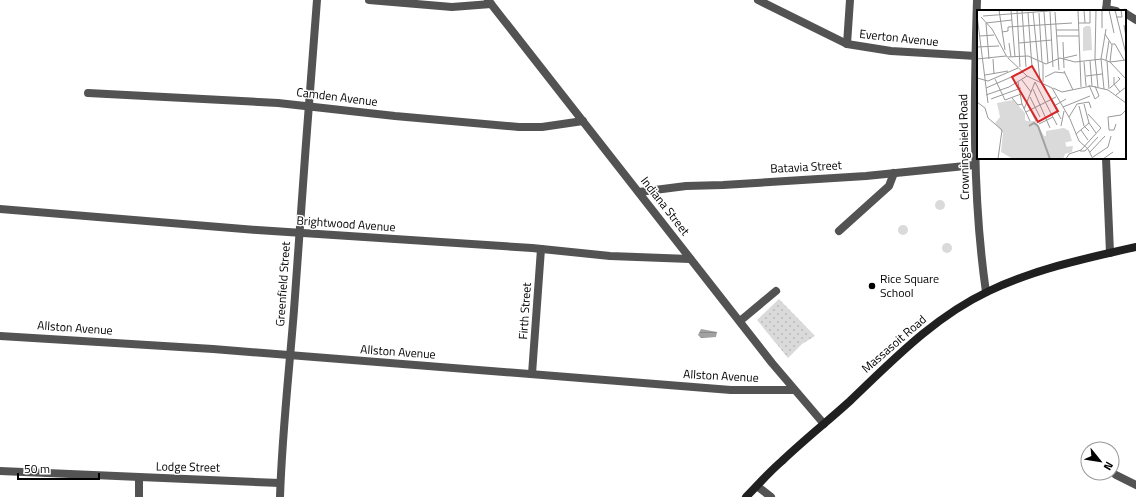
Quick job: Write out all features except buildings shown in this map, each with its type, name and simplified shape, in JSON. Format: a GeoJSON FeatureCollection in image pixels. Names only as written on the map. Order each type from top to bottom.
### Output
{"type":"FeatureCollection","features":[{"type":"Feature","properties":{"kind":"main road","name":"Massasoit Road"},"geometry":{"type":"LineString","coordinates":[[746,497],[780,462],[824,424],[912,341],[944,318],[986,292],[1049,268],[1136,247]]}},
{"type":"Feature","properties":{"kind":"street","name":"Greenfield Street"},"geometry":{"type":"LineString","coordinates":[[280,497],[284,417],[290,355],[316,0]]}},
{"type":"Feature","properties":{"kind":"street"},"geometry":{"type":"LineString","coordinates":[[369,0],[452,6],[490,2]]}},
{"type":"Feature","properties":{"kind":"street","name":"Everton Avenue"},"geometry":{"type":"LineString","coordinates":[[758,0],[847,44],[891,51],[976,56]]}},
{"type":"Feature","properties":{"kind":"street"},"geometry":{"type":"LineString","coordinates":[[847,44],[850,0]]}},
{"type":"Feature","properties":{"kind":"street","name":"Crowningshield Road"},"geometry":{"type":"LineString","coordinates":[[977,0],[975,165],[979,246],[986,292]]}},
{"type":"Feature","properties":{"kind":"street"},"geometry":{"type":"LineString","coordinates":[[1106,10],[1107,0]]}},
{"type":"Feature","properties":{"kind":"street","name":"Indiana Street"},"geometry":{"type":"LineString","coordinates":[[490,2],[690,259],[794,390],[824,424]]}},
{"type":"Feature","properties":{"kind":"street"},"geometry":{"type":"LineString","coordinates":[[1126,14],[1136,20]]}},
{"type":"Feature","properties":{"kind":"street","name":"Camden Avenue"},"geometry":{"type":"LineString","coordinates":[[88,92],[308,105],[395,116],[520,127],[542,127],[583,121]]}},
{"type":"Feature","properties":{"kind":"street"},"geometry":{"type":"LineString","coordinates":[[1106,159],[1110,253]]}},
{"type":"Feature","properties":{"kind":"street","name":"Batavia Street"},"geometry":{"type":"LineString","coordinates":[[639,192],[686,186],[723,186],[894,173],[975,165]]}},
{"type":"Feature","properties":{"kind":"street"},"geometry":{"type":"LineString","coordinates":[[839,231],[889,186],[894,173]]}},
{"type":"Feature","properties":{"kind":"street","name":"Brightwood Avenue"},"geometry":{"type":"LineString","coordinates":[[0,209],[541,249],[610,256],[690,259]]}},
{"type":"Feature","properties":{"kind":"street","name":"Firth Street"},"geometry":{"type":"LineString","coordinates":[[532,374],[541,249]]}},
{"type":"Feature","properties":{"kind":"street"},"geometry":{"type":"LineString","coordinates":[[740,321],[776,291]]}},
{"type":"Feature","properties":{"kind":"street","name":"Allston Avenue"},"geometry":{"type":"LineString","coordinates":[[0,336],[290,355],[725,389],[794,390]]}},
{"type":"Feature","properties":{"kind":"street","name":"Lodge Street"},"geometry":{"type":"LineString","coordinates":[[0,471],[139,478],[215,479],[280,483]]}},
{"type":"Feature","properties":{"kind":"street"},"geometry":{"type":"LineString","coordinates":[[1120,477],[1136,485]]}},
{"type":"Feature","properties":{"kind":"street"},"geometry":{"type":"LineString","coordinates":[[139,478],[139,497]]}},
{"type":"Feature","properties":{"kind":"street"},"geometry":{"type":"LineString","coordinates":[[757,486],[771,497]]}},
{"type":"Feature","properties":{"kind":"shaded area"},"geometry":{"type":"Polygon","coordinates":[[[938,200],[942,200],[944,201],[944,209],[938,210],[935,207],[935,203],[938,200]]]}},
{"type":"Feature","properties":{"kind":"shaded area"},"geometry":{"type":"Polygon","coordinates":[[[901,225],[905,225],[907,226],[907,234],[901,235],[898,232],[898,228],[901,225]]]}},
{"type":"Feature","properties":{"kind":"shaded area"},"geometry":{"type":"Polygon","coordinates":[[[945,243],[949,243],[951,244],[951,252],[945,253],[942,250],[942,246],[945,243]]]}},
{"type":"Feature","properties":{"kind":"shaded area"},"geometry":{"type":"Polygon","coordinates":[[[779,299],[815,336],[802,344],[788,358],[757,320],[779,299]]]}},
{"type":"Feature","properties":{"kind":"shaded area"},"geometry":{"type":"Polygon","coordinates":[[[701,329],[717,332],[716,337],[701,338],[698,335],[701,329]]]}},
{"type":"Feature","properties":{"kind":"place","name":"Rice Square School"},"geometry":{"type":"Point","coordinates":[872,286]}}]}
